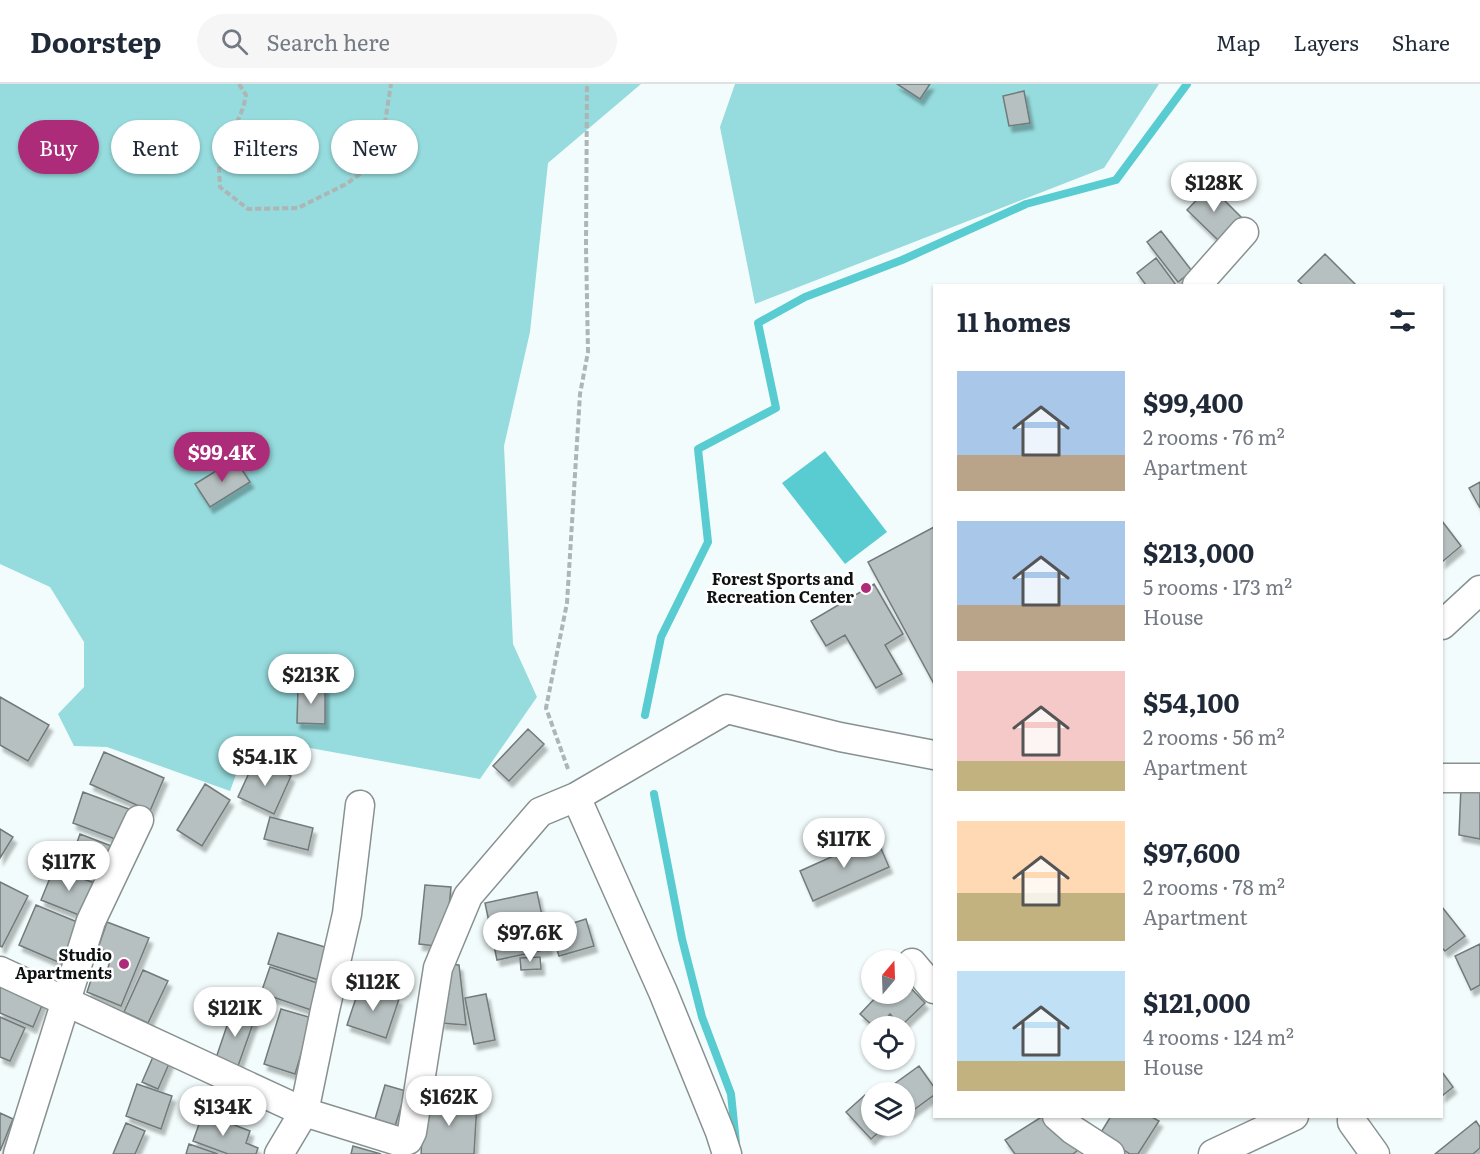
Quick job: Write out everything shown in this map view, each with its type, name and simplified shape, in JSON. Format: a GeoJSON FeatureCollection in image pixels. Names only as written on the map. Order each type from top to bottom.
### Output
{"type":"FeatureCollection","features":[{"type":"Feature","properties":{"kind":"street"},"geometry":{"type":"LineString","coordinates":[[1198,284],[1244,232]]}},
{"type":"Feature","properties":{"kind":"street"},"geometry":{"type":"LineString","coordinates":[[1443,624],[1480,591]]}},
{"type":"Feature","properties":{"kind":"street"},"geometry":{"type":"LineString","coordinates":[[0,971],[66,1000],[207,1069],[304,1112],[401,1142],[408,1140],[412,1132],[438,968],[468,896],[540,812],[576,797],[727,709],[840,737],[933,756]]}},
{"type":"Feature","properties":{"kind":"street"},"geometry":{"type":"LineString","coordinates":[[1443,778],[1480,778]]}},
{"type":"Feature","properties":{"kind":"street"},"geometry":{"type":"LineString","coordinates":[[576,797],[663,992],[727,1154]]}},
{"type":"Feature","properties":{"kind":"street"},"geometry":{"type":"LineString","coordinates":[[279,1154],[304,1112],[347,914],[360,805]]}},
{"type":"Feature","properties":{"kind":"street"},"geometry":{"type":"LineString","coordinates":[[18,1154],[91,921],[139,820]]}},
{"type":"Feature","properties":{"kind":"street"},"geometry":{"type":"LineString","coordinates":[[915,967],[933,988]]}},
{"type":"Feature","properties":{"kind":"street"},"geometry":{"type":"LineString","coordinates":[[1059,1118],[1073,1130],[1110,1154]]}},
{"type":"Feature","properties":{"kind":"street"},"geometry":{"type":"LineString","coordinates":[[1213,1154],[1290,1118]]}},
{"type":"Feature","properties":{"kind":"street"},"geometry":{"type":"LineString","coordinates":[[1352,1118],[1352,1122],[1375,1154]]}},
{"type":"Feature","properties":{"kind":"path"},"geometry":{"type":"LineString","coordinates":[[239,84],[246,95],[243,112],[219,164],[220,187],[248,209],[298,208],[346,184],[364,171],[383,135],[391,84]]}},
{"type":"Feature","properties":{"kind":"path"},"geometry":{"type":"LineString","coordinates":[[576,797],[569,770],[546,708],[567,603],[579,404],[588,352],[587,84]]}},
{"type":"Feature","properties":{"kind":"shaded area"},"geometry":{"type":"Polygon","coordinates":[[[0,84],[641,84],[548,163],[530,332],[504,446],[513,644],[537,697],[480,779],[250,737],[230,791],[107,747],[74,746],[58,714],[84,687],[84,642],[50,587],[0,564],[0,84]]]}},
{"type":"Feature","properties":{"kind":"shaded area"},"geometry":{"type":"Polygon","coordinates":[[[735,84],[1159,84],[1104,168],[755,304],[720,127],[735,84]]]}},
{"type":"Feature","properties":{"kind":"shaded area"},"geometry":{"type":"Polygon","coordinates":[[[825,451],[887,532],[845,564],[782,483],[825,451]]]}},
{"type":"Feature","properties":{"kind":"building"},"geometry":{"type":"Polygon","coordinates":[[[897,84],[930,84],[920,99],[897,84]]]}},
{"type":"Feature","properties":{"kind":"building"},"geometry":{"type":"Polygon","coordinates":[[[1024,91],[1030,123],[1009,126],[1003,96],[1024,91]]]}},
{"type":"Feature","properties":{"kind":"building"},"geometry":{"type":"Polygon","coordinates":[[[1210,186],[1241,217],[1218,240],[1187,210],[1210,186]]]}},
{"type":"Feature","properties":{"kind":"building"},"geometry":{"type":"Polygon","coordinates":[[[1161,231],[1192,271],[1178,282],[1147,242],[1161,231]]]}},
{"type":"Feature","properties":{"kind":"building"},"geometry":{"type":"Polygon","coordinates":[[[1325,254],[1355,284],[1302,284],[1298,281],[1325,254]]]}},
{"type":"Feature","properties":{"kind":"building"},"geometry":{"type":"Polygon","coordinates":[[[1156,258],[1175,284],[1145,284],[1137,273],[1156,258]]]}},
{"type":"Feature","properties":{"kind":"building"},"geometry":{"type":"Polygon","coordinates":[[[235,459],[250,482],[210,507],[195,484],[235,459]]]}},
{"type":"Feature","properties":{"kind":"building"},"geometry":{"type":"Polygon","coordinates":[[[1480,482],[1480,508],[1469,488],[1480,482]]]}},
{"type":"Feature","properties":{"kind":"building"},"geometry":{"type":"Polygon","coordinates":[[[1443,522],[1461,546],[1443,561],[1443,522]]]}},
{"type":"Feature","properties":{"kind":"building"},"geometry":{"type":"Polygon","coordinates":[[[933,528],[933,682],[868,562],[933,528]]]}},
{"type":"Feature","properties":{"kind":"building"},"geometry":{"type":"Polygon","coordinates":[[[874,584],[903,634],[885,645],[902,674],[876,688],[845,635],[826,646],[811,621],[874,584]]]}},
{"type":"Feature","properties":{"kind":"building"},"geometry":{"type":"Polygon","coordinates":[[[298,687],[325,687],[325,724],[297,723],[298,687]]]}},
{"type":"Feature","properties":{"kind":"building"},"geometry":{"type":"Polygon","coordinates":[[[0,697],[49,725],[28,761],[0,745],[0,697]]]}},
{"type":"Feature","properties":{"kind":"building"},"geometry":{"type":"Polygon","coordinates":[[[528,729],[544,744],[509,781],[493,766],[528,729]]]}},
{"type":"Feature","properties":{"kind":"building"},"geometry":{"type":"Polygon","coordinates":[[[104,752],[164,778],[150,811],[90,784],[104,752]]]}},
{"type":"Feature","properties":{"kind":"building"},"geometry":{"type":"Polygon","coordinates":[[[255,760],[291,776],[274,814],[238,797],[255,760]]]}},
{"type":"Feature","properties":{"kind":"building"},"geometry":{"type":"Polygon","coordinates":[[[205,784],[230,800],[202,846],[177,830],[205,784]]]}},
{"type":"Feature","properties":{"kind":"building"},"geometry":{"type":"Polygon","coordinates":[[[1461,786],[1480,787],[1480,839],[1459,835],[1461,786]]]}},
{"type":"Feature","properties":{"kind":"building"},"geometry":{"type":"Polygon","coordinates":[[[83,792],[134,811],[123,842],[73,823],[83,792]]]}},
{"type":"Feature","properties":{"kind":"building"},"geometry":{"type":"Polygon","coordinates":[[[270,817],[313,828],[308,850],[264,839],[270,817]]]}},
{"type":"Feature","properties":{"kind":"building"},"geometry":{"type":"Polygon","coordinates":[[[0,829],[13,837],[0,858],[0,829]]]}},
{"type":"Feature","properties":{"kind":"building"},"geometry":{"type":"Polygon","coordinates":[[[80,834],[114,847],[101,880],[68,868],[80,834]]]}},
{"type":"Feature","properties":{"kind":"building"},"geometry":{"type":"Polygon","coordinates":[[[876,837],[889,867],[813,901],[800,871],[876,837]]]}},
{"type":"Feature","properties":{"kind":"building"},"geometry":{"type":"Polygon","coordinates":[[[54,868],[97,884],[84,917],[41,900],[54,868]]]}},
{"type":"Feature","properties":{"kind":"building"},"geometry":{"type":"Polygon","coordinates":[[[0,882],[28,896],[2,947],[0,946],[0,882]]]}},
{"type":"Feature","properties":{"kind":"building"},"geometry":{"type":"Polygon","coordinates":[[[425,885],[451,887],[445,947],[419,944],[425,885]]]}},
{"type":"Feature","properties":{"kind":"building"},"geometry":{"type":"Polygon","coordinates":[[[537,892],[549,949],[497,960],[485,903],[537,892]]]}},
{"type":"Feature","properties":{"kind":"building"},"geometry":{"type":"Polygon","coordinates":[[[36,905],[82,924],[65,965],[19,945],[36,905]]]}},
{"type":"Feature","properties":{"kind":"building"},"geometry":{"type":"Polygon","coordinates":[[[1443,908],[1465,936],[1445,951],[1443,949],[1443,908]]]}},
{"type":"Feature","properties":{"kind":"building"},"geometry":{"type":"Polygon","coordinates":[[[586,919],[594,946],[559,956],[551,930],[586,919]]]}},
{"type":"Feature","properties":{"kind":"building","name":"Studio Apartments"},"geometry":{"type":"Polygon","coordinates":[[[107,922],[149,938],[121,1006],[87,992],[93,974],[105,978],[112,954],[98,948],[107,922]]]}},
{"type":"Feature","properties":{"kind":"building"},"geometry":{"type":"Polygon","coordinates":[[[278,933],[335,950],[325,982],[268,964],[278,933]]]}},
{"type":"Feature","properties":{"kind":"building"},"geometry":{"type":"Polygon","coordinates":[[[1480,944],[1480,985],[1471,990],[1455,956],[1480,944]]]}},
{"type":"Feature","properties":{"kind":"building"},"geometry":{"type":"Polygon","coordinates":[[[540,957],[541,969],[521,970],[520,958],[540,957]]]}},
{"type":"Feature","properties":{"kind":"building"},"geometry":{"type":"Polygon","coordinates":[[[447,964],[459,965],[466,1025],[441,1023],[447,964]]]}},
{"type":"Feature","properties":{"kind":"building"},"geometry":{"type":"Polygon","coordinates":[[[270,967],[326,986],[317,1012],[261,993],[270,967]]]}},
{"type":"Feature","properties":{"kind":"building"},"geometry":{"type":"Polygon","coordinates":[[[143,970],[168,981],[148,1023],[124,1012],[143,970]]]}},
{"type":"Feature","properties":{"kind":"building"},"geometry":{"type":"Polygon","coordinates":[[[0,977],[46,996],[33,1027],[0,1013],[0,977]]]}},
{"type":"Feature","properties":{"kind":"building"},"geometry":{"type":"Polygon","coordinates":[[[360,986],[399,999],[386,1038],[347,1025],[360,986]]]}},
{"type":"Feature","properties":{"kind":"building"},"geometry":{"type":"Polygon","coordinates":[[[915,993],[925,1003],[911,1016],[892,1016],[890,1014],[888,1016],[862,1016],[860,1014],[870,1004],[915,1004],[915,993]]]}},
{"type":"Feature","properties":{"kind":"building"},"geometry":{"type":"Polygon","coordinates":[[[486,994],[495,1040],[474,1044],[465,998],[486,994]]]}},
{"type":"Feature","properties":{"kind":"building"},"geometry":{"type":"Polygon","coordinates":[[[281,1009],[312,1018],[295,1074],[264,1064],[281,1009]]]}},
{"type":"Feature","properties":{"kind":"building"},"geometry":{"type":"Polygon","coordinates":[[[232,1011],[255,1018],[238,1066],[216,1058],[232,1011]]]}},
{"type":"Feature","properties":{"kind":"building"},"geometry":{"type":"Polygon","coordinates":[[[0,1017],[25,1028],[10,1061],[0,1057],[0,1017]]]}},
{"type":"Feature","properties":{"kind":"building"},"geometry":{"type":"Polygon","coordinates":[[[156,1050],[172,1057],[158,1089],[142,1082],[156,1050]]]}},
{"type":"Feature","properties":{"kind":"building"},"geometry":{"type":"Polygon","coordinates":[[[919,1066],[933,1086],[933,1096],[915,1109],[915,1082],[897,1082],[919,1066]]]}},
{"type":"Feature","properties":{"kind":"building"},"geometry":{"type":"Polygon","coordinates":[[[1443,1073],[1453,1087],[1443,1095],[1443,1073]]]}},
{"type":"Feature","properties":{"kind":"building"},"geometry":{"type":"Polygon","coordinates":[[[137,1084],[172,1096],[161,1129],[126,1116],[137,1084]]]}},
{"type":"Feature","properties":{"kind":"building"},"geometry":{"type":"Polygon","coordinates":[[[385,1085],[406,1091],[395,1126],[375,1119],[385,1085]]]}},
{"type":"Feature","properties":{"kind":"building"},"geometry":{"type":"Polygon","coordinates":[[[425,1099],[477,1102],[474,1154],[421,1154],[425,1099]]]}},
{"type":"Feature","properties":{"kind":"building"},"geometry":{"type":"Polygon","coordinates":[[[861,1099],[861,1128],[846,1112],[861,1099]]]}},
{"type":"Feature","properties":{"kind":"building"},"geometry":{"type":"Polygon","coordinates":[[[0,1113],[13,1119],[0,1151],[0,1113]]]}},
{"type":"Feature","properties":{"kind":"building"},"geometry":{"type":"Polygon","coordinates":[[[203,1113],[250,1131],[246,1143],[258,1148],[256,1154],[228,1154],[193,1141],[203,1113]]]}},
{"type":"Feature","properties":{"kind":"building"},"geometry":{"type":"Polygon","coordinates":[[[1040,1118],[1047,1118],[1078,1150],[1073,1154],[1015,1154],[1005,1140],[1040,1118]]]}},
{"type":"Feature","properties":{"kind":"building"},"geometry":{"type":"Polygon","coordinates":[[[1110,1118],[1154,1118],[1159,1121],[1138,1154],[1130,1154],[1100,1134],[1110,1118]]]}},
{"type":"Feature","properties":{"kind":"building"},"geometry":{"type":"Polygon","coordinates":[[[1476,1121],[1480,1127],[1480,1148],[1473,1154],[1435,1154],[1476,1121]]]}},
{"type":"Feature","properties":{"kind":"building"},"geometry":{"type":"Polygon","coordinates":[[[126,1123],[145,1131],[135,1154],[113,1154],[126,1123]]]}},
{"type":"Feature","properties":{"kind":"building"},"geometry":{"type":"Polygon","coordinates":[[[189,1144],[218,1154],[186,1154],[189,1144]]]}},
{"type":"Feature","properties":{"kind":"building"},"geometry":{"type":"Polygon","coordinates":[[[353,1146],[381,1154],[351,1154],[353,1146]]]}},
{"type":"Feature","properties":{"kind":"waterway"},"geometry":{"type":"LineString","coordinates":[[645,715],[661,637],[708,542],[698,449],[776,408],[758,323],[805,297],[902,260],[1026,204],[1116,180],[1187,84]]}},
{"type":"Feature","properties":{"kind":"waterway"},"geometry":{"type":"LineString","coordinates":[[654,794],[682,939],[702,1017],[731,1094],[736,1143]]}},
{"type":"Feature","properties":{"kind":"place","name":"Forest Sports and Recreation Center"},"geometry":{"type":"Point","coordinates":[866,588]}},
{"type":"Feature","properties":{"kind":"place","name":"Studio Apartments"},"geometry":{"type":"Point","coordinates":[124,964]}}]}
